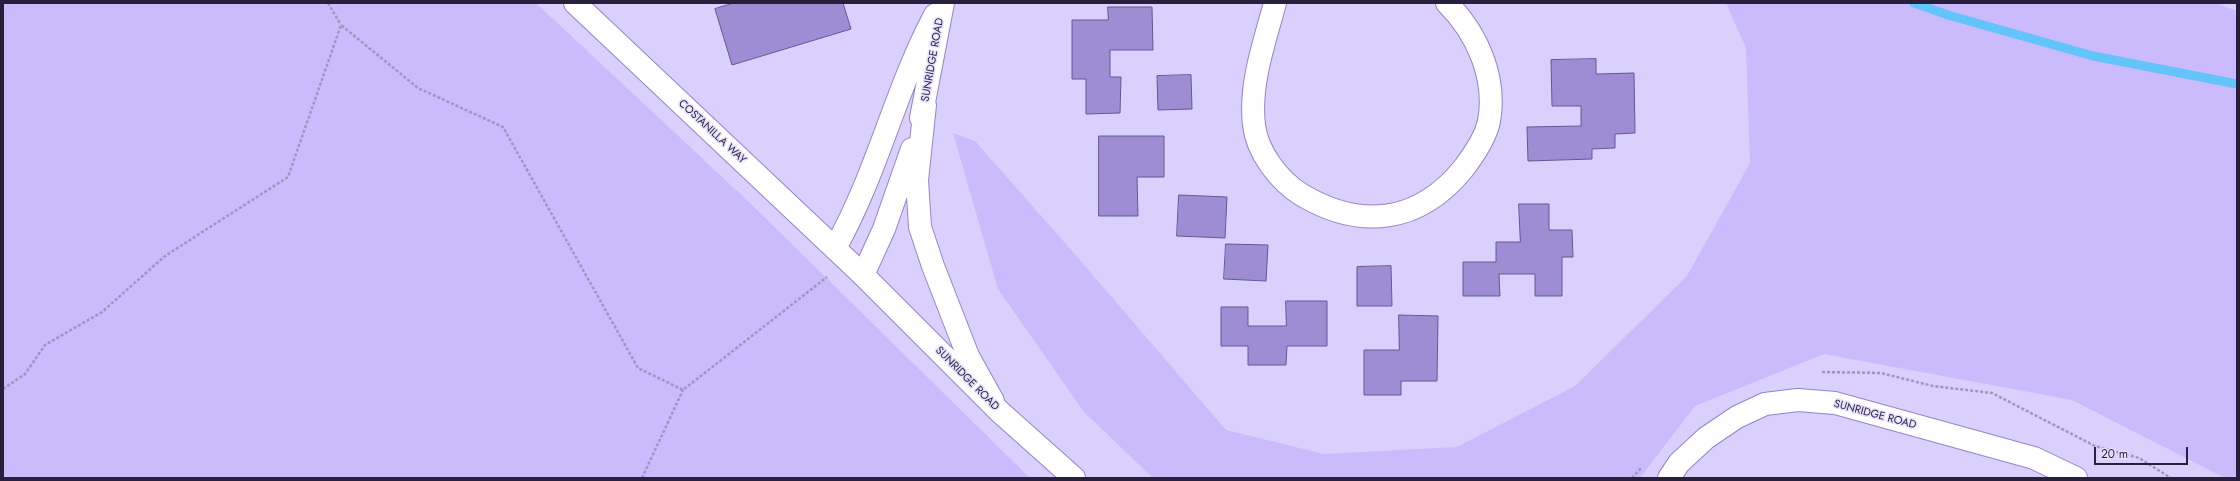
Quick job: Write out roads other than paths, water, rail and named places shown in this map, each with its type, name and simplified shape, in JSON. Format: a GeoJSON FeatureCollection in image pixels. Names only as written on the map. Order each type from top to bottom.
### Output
{"type":"FeatureCollection","features":[{"type":"Feature","properties":{"kind":"street","name":"COSTANILLA WAY"},"geometry":{"type":"LineString","coordinates":[[575,3],[849,261]]}},
{"type":"Feature","properties":{"kind":"street","name":"SUNRIDGE ROAD"},"geometry":{"type":"LineString","coordinates":[[942,3],[916,50],[852,218],[849,261],[1000,412],[1074,478]]}},
{"type":"Feature","properties":{"kind":"street","name":"SUNRIDGE ROAD"},"geometry":{"type":"LineString","coordinates":[[849,261],[884,229],[925,105],[942,3]]}},
{"type":"Feature","properties":{"kind":"street"},"geometry":{"type":"LineString","coordinates":[[1275,3],[1253,95],[1254,126],[1264,154],[1276,172],[1290,188],[1315,203],[1341,213],[1362,216],[1384,216],[1411,210],[1434,198],[1454,180],[1473,156],[1489,122],[1490,88],[1480,48],[1460,16],[1447,3]]}},
{"type":"Feature","properties":{"kind":"street"},"geometry":{"type":"LineString","coordinates":[[925,105],[917,180],[920,227],[933,266],[968,356],[1000,412]]}},
{"type":"Feature","properties":{"kind":"street","name":"SUNRIDGE ROAD"},"geometry":{"type":"LineString","coordinates":[[1669,478],[1679,463],[1706,438],[1737,417],[1765,404],[1798,400],[1835,403],[2034,458],[2076,478]]}},
{"type":"Feature","properties":{"kind":"waterway"},"geometry":{"type":"LineString","coordinates":[[1914,3],[1948,15],[2093,56],[2237,84]]}}]}
